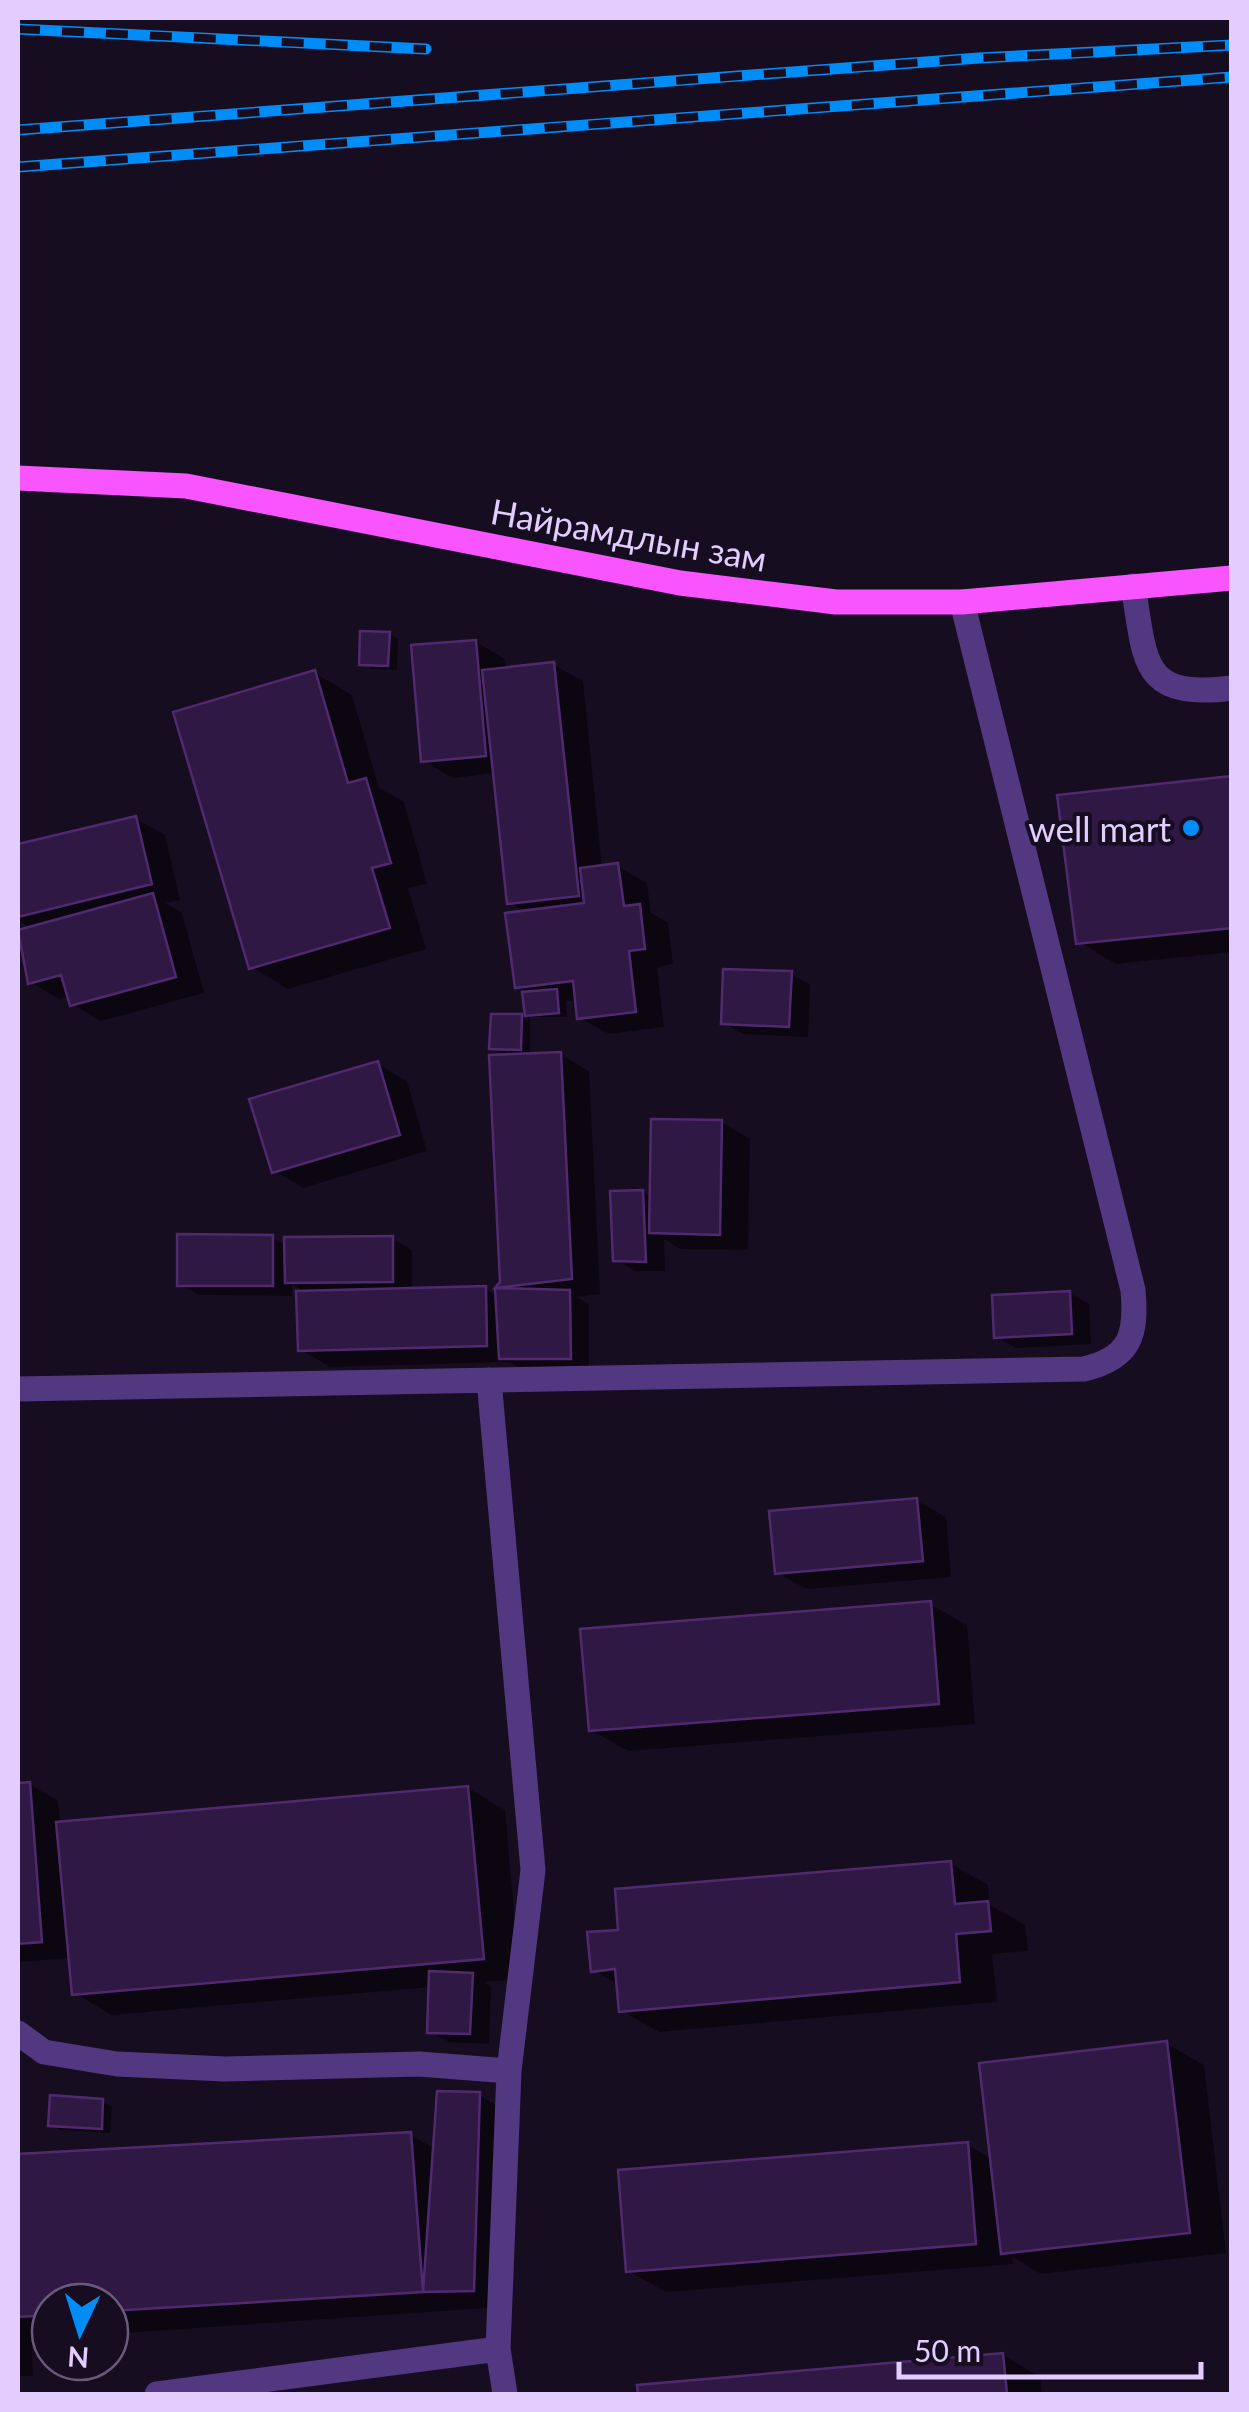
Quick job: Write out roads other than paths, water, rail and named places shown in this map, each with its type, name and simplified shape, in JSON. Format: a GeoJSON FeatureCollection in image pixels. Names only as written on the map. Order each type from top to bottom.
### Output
{"type":"FeatureCollection","features":[{"type":"Feature","properties":{"kind":"main road","name":"Найрамдлын зам"},"geometry":{"type":"LineString","coordinates":[[18,478],[186,486],[604,569],[766,596],[836,602],[962,602],[1232,578]]}},
{"type":"Feature","properties":{"kind":"street"},"geometry":{"type":"LineString","coordinates":[[1133,586],[1147,664],[1156,679],[1178,688],[1232,688]]}},
{"type":"Feature","properties":{"kind":"street"},"geometry":{"type":"LineString","coordinates":[[18,1389],[1084,1369],[1106,1364],[1131,1338],[1133,1290],[962,602]]}},
{"type":"Feature","properties":{"kind":"street"},"geometry":{"type":"LineString","coordinates":[[489,1380],[534,1870],[510,2071],[498,2349],[505,2394]]}},
{"type":"Feature","properties":{"kind":"street"},"geometry":{"type":"LineString","coordinates":[[18,2033],[44,2052],[116,2064],[225,2069],[418,2064],[510,2071]]}},
{"type":"Feature","properties":{"kind":"street"},"geometry":{"type":"LineString","coordinates":[[157,2394],[498,2349]]}},
{"type":"Feature","properties":{"kind":"railway"},"geometry":{"type":"LineString","coordinates":[[18,29],[426,49]]}},
{"type":"Feature","properties":{"kind":"railway"},"geometry":{"type":"LineString","coordinates":[[18,130],[979,58],[1232,45]]}},
{"type":"Feature","properties":{"kind":"railway"},"geometry":{"type":"LineString","coordinates":[[18,167],[1232,77]]}},
{"type":"Feature","properties":{"kind":"place","name":"well mart"},"geometry":{"type":"Point","coordinates":[1191,828]}}]}
